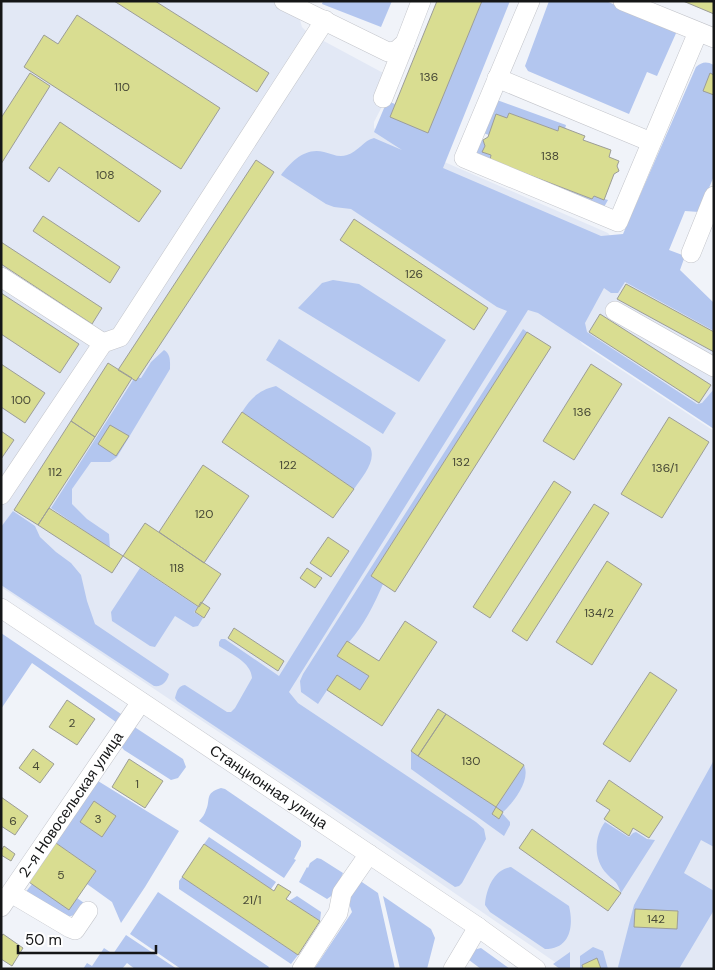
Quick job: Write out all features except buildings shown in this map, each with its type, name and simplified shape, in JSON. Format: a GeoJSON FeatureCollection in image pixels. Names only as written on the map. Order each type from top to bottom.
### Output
{"type":"FeatureCollection","features":[{"type":"Feature","properties":{"kind":"street"},"geometry":{"type":"LineString","coordinates":[[284,1],[388,52],[396,51],[405,43]]}},
{"type":"Feature","properties":{"kind":"street"},"geometry":{"type":"LineString","coordinates":[[383,98],[421,1]]}},
{"type":"Feature","properties":{"kind":"street"},"geometry":{"type":"LineString","coordinates":[[530,1],[464,158],[618,222],[651,142],[706,35],[623,1]]}},
{"type":"Feature","properties":{"kind":"street"},"geometry":{"type":"LineString","coordinates":[[2,492],[103,343],[120,337],[325,20]]}},
{"type":"Feature","properties":{"kind":"street"},"geometry":{"type":"LineString","coordinates":[[497,78],[651,142]]}},
{"type":"Feature","properties":{"kind":"street"},"geometry":{"type":"LineString","coordinates":[[691,253],[714,196]]}},
{"type":"Feature","properties":{"kind":"street"},"geometry":{"type":"LineString","coordinates":[[1,277],[103,343]]}},
{"type":"Feature","properties":{"kind":"street"},"geometry":{"type":"LineString","coordinates":[[615,311],[714,367]]}},
{"type":"Feature","properties":{"kind":"street","name":"Станционная улица"},"geometry":{"type":"LineString","coordinates":[[1,608],[478,927],[536,969]]}},
{"type":"Feature","properties":{"kind":"street","name":"2-я Новосельская улица"},"geometry":{"type":"LineString","coordinates":[[6,900],[140,702]]}},
{"type":"Feature","properties":{"kind":"street"},"geometry":{"type":"LineString","coordinates":[[302,969],[338,913],[342,893],[369,854]]}},
{"type":"Feature","properties":{"kind":"street"},"geometry":{"type":"LineString","coordinates":[[6,900],[75,930],[88,911]]}},
{"type":"Feature","properties":{"kind":"street"},"geometry":{"type":"LineString","coordinates":[[453,969],[478,927]]}},
{"type":"Feature","properties":{"kind":"shaded area"},"geometry":{"type":"Polygon","coordinates":[[[1,1],[307,1],[300,20],[302,27],[307,32],[387,75],[389,93],[374,122],[374,128],[380,134],[608,233],[612,238],[578,338],[582,344],[714,431],[714,969],[565,969],[270,766],[1,587],[1,1]]]}},
{"type":"Feature","properties":{"kind":"shaded area"},"geometry":{"type":"Polygon","coordinates":[[[323,1],[392,1],[381,27],[322,4],[323,1]]]}},
{"type":"Feature","properties":{"kind":"shaded area"},"geometry":{"type":"Polygon","coordinates":[[[482,1],[510,1],[443,168],[601,236],[623,234],[696,67],[704,63],[714,65],[714,176],[699,212],[685,211],[669,250],[685,256],[680,270],[714,303],[714,331],[625,282],[618,293],[611,293],[604,288],[585,323],[587,332],[697,404],[702,403],[714,389],[714,429],[538,313],[528,310],[289,692],[298,703],[484,829],[486,839],[462,883],[455,887],[175,698],[179,688],[185,685],[227,712],[231,712],[235,708],[252,678],[251,672],[244,663],[219,646],[221,639],[225,639],[279,676],[507,311],[497,307],[351,209],[326,204],[281,175],[289,165],[305,154],[317,151],[344,156],[374,138],[402,150],[374,132],[387,101],[395,104],[390,117],[428,132],[482,1]]]}},
{"type":"Feature","properties":{"kind":"shaded area"},"geometry":{"type":"Polygon","coordinates":[[[549,1],[606,1],[677,31],[657,76],[647,72],[629,114],[528,71],[525,66],[549,1]]]}},
{"type":"Feature","properties":{"kind":"shaded area"},"geometry":{"type":"Polygon","coordinates":[[[497,100],[566,125],[565,129],[559,127],[558,131],[509,113],[507,118],[489,135],[480,132],[497,100]]]}},
{"type":"Feature","properties":{"kind":"shaded area"},"geometry":{"type":"Polygon","coordinates":[[[478,138],[483,140],[485,146],[483,152],[491,155],[490,160],[592,199],[594,196],[608,200],[604,207],[486,164],[475,151],[478,138]]]}},
{"type":"Feature","properties":{"kind":"shaded area"},"geometry":{"type":"Polygon","coordinates":[[[616,271],[714,324],[714,397],[698,407],[595,350],[581,327],[605,279],[616,271]]]}},
{"type":"Feature","properties":{"kind":"shaded area"},"geometry":{"type":"Polygon","coordinates":[[[333,280],[359,284],[446,340],[419,382],[298,308],[322,283],[333,280]]]}},
{"type":"Feature","properties":{"kind":"shaded area"},"geometry":{"type":"Polygon","coordinates":[[[523,329],[527,332],[371,576],[383,584],[364,622],[337,656],[369,676],[360,690],[337,675],[318,704],[301,692],[300,681],[303,674],[523,329]]]}},
{"type":"Feature","properties":{"kind":"shaded area"},"geometry":{"type":"Polygon","coordinates":[[[279,339],[396,413],[383,434],[266,360],[279,339]]]}},
{"type":"Feature","properties":{"kind":"shaded area"},"geometry":{"type":"Polygon","coordinates":[[[164,350],[169,356],[170,369],[117,457],[110,462],[91,462],[72,489],[72,504],[87,519],[109,534],[110,548],[51,508],[135,377],[141,378],[151,362],[164,350]]]}},
{"type":"Feature","properties":{"kind":"shaded area"},"geometry":{"type":"Polygon","coordinates":[[[276,386],[370,447],[372,458],[354,489],[242,412],[256,395],[276,386]]]}},
{"type":"Feature","properties":{"kind":"shaded area"},"geometry":{"type":"Polygon","coordinates":[[[13,511],[35,526],[40,537],[71,563],[81,575],[95,624],[169,674],[164,683],[154,686],[1,585],[1,527],[13,511]]]}},
{"type":"Feature","properties":{"kind":"shaded area"},"geometry":{"type":"Polygon","coordinates":[[[140,568],[198,607],[194,612],[203,618],[198,626],[193,627],[175,616],[155,647],[150,646],[112,621],[111,612],[140,568]]]}},
{"type":"Feature","properties":{"kind":"shaded area"},"geometry":{"type":"Polygon","coordinates":[[[1,633],[124,716],[116,722],[32,663],[1,709],[1,633]]]}},
{"type":"Feature","properties":{"kind":"shaded area"},"geometry":{"type":"Polygon","coordinates":[[[133,726],[183,759],[186,767],[178,778],[171,780],[124,750],[120,745],[133,726]]]}},
{"type":"Feature","properties":{"kind":"shaded area"},"geometry":{"type":"Polygon","coordinates":[[[411,751],[496,807],[492,814],[499,819],[502,813],[510,822],[504,836],[411,769],[411,751]]]}},
{"type":"Feature","properties":{"kind":"shaded area"},"geometry":{"type":"Polygon","coordinates":[[[714,760],[714,847],[701,840],[684,873],[714,891],[714,910],[679,969],[619,969],[634,905],[714,760]]]}},
{"type":"Feature","properties":{"kind":"shaded area"},"geometry":{"type":"Polygon","coordinates":[[[524,765],[526,771],[523,784],[512,803],[503,812],[496,807],[524,765]]]}},
{"type":"Feature","properties":{"kind":"shaded area"},"geometry":{"type":"Polygon","coordinates":[[[98,781],[179,831],[121,923],[112,902],[87,884],[96,871],[53,841],[98,781]]]}},
{"type":"Feature","properties":{"kind":"shaded area"},"geometry":{"type":"Polygon","coordinates":[[[221,788],[301,841],[301,846],[294,859],[296,860],[284,878],[199,821],[206,811],[212,792],[221,788]]]}},
{"type":"Feature","properties":{"kind":"shaded area"},"geometry":{"type":"Polygon","coordinates":[[[605,822],[629,837],[636,832],[647,839],[655,840],[621,893],[616,883],[602,868],[597,855],[597,841],[605,822]]]}},
{"type":"Feature","properties":{"kind":"shaded area"},"geometry":{"type":"Polygon","coordinates":[[[209,837],[276,882],[271,889],[204,844],[209,837]]]}},
{"type":"Feature","properties":{"kind":"shaded area"},"geometry":{"type":"Polygon","coordinates":[[[317,858],[343,873],[334,894],[327,899],[299,882],[310,863],[317,858]]]}},
{"type":"Feature","properties":{"kind":"shaded area"},"geometry":{"type":"Polygon","coordinates":[[[511,867],[569,906],[570,929],[565,941],[560,945],[545,949],[490,912],[485,905],[492,881],[500,872],[511,867]]]}},
{"type":"Feature","properties":{"kind":"shaded area"},"geometry":{"type":"Polygon","coordinates":[[[182,877],[298,955],[291,964],[179,889],[179,881],[182,877]]]}},
{"type":"Feature","properties":{"kind":"shaded area"},"geometry":{"type":"Polygon","coordinates":[[[356,878],[378,893],[395,969],[314,969],[352,912],[348,901],[356,878]]]}},
{"type":"Feature","properties":{"kind":"shaded area"},"geometry":{"type":"Polygon","coordinates":[[[32,884],[77,898],[84,903],[76,915],[65,917],[25,893],[32,884]]]}},
{"type":"Feature","properties":{"kind":"shaded area"},"geometry":{"type":"Polygon","coordinates":[[[158,892],[269,967],[268,969],[181,969],[130,934],[158,892]]]}},
{"type":"Feature","properties":{"kind":"shaded area"},"geometry":{"type":"Polygon","coordinates":[[[297,896],[321,912],[320,921],[289,901],[297,896]]]}},
{"type":"Feature","properties":{"kind":"shaded area"},"geometry":{"type":"Polygon","coordinates":[[[383,896],[431,929],[435,938],[427,969],[400,969],[383,896]]]}},
{"type":"Feature","properties":{"kind":"shaded area"},"geometry":{"type":"Polygon","coordinates":[[[126,935],[177,969],[135,969],[127,963],[122,969],[83,969],[87,963],[92,966],[104,948],[113,954],[126,935]]]}},
{"type":"Feature","properties":{"kind":"shaded area"},"geometry":{"type":"Polygon","coordinates":[[[593,947],[603,951],[608,969],[580,969],[580,956],[593,947]]]}},
{"type":"Feature","properties":{"kind":"shaded area"},"geometry":{"type":"Polygon","coordinates":[[[481,948],[510,969],[481,969],[465,957],[473,950],[481,948]]]}},
{"type":"Feature","properties":{"kind":"shaded area"},"geometry":{"type":"Polygon","coordinates":[[[570,952],[570,969],[560,969],[553,964],[570,952]]]}}]}
